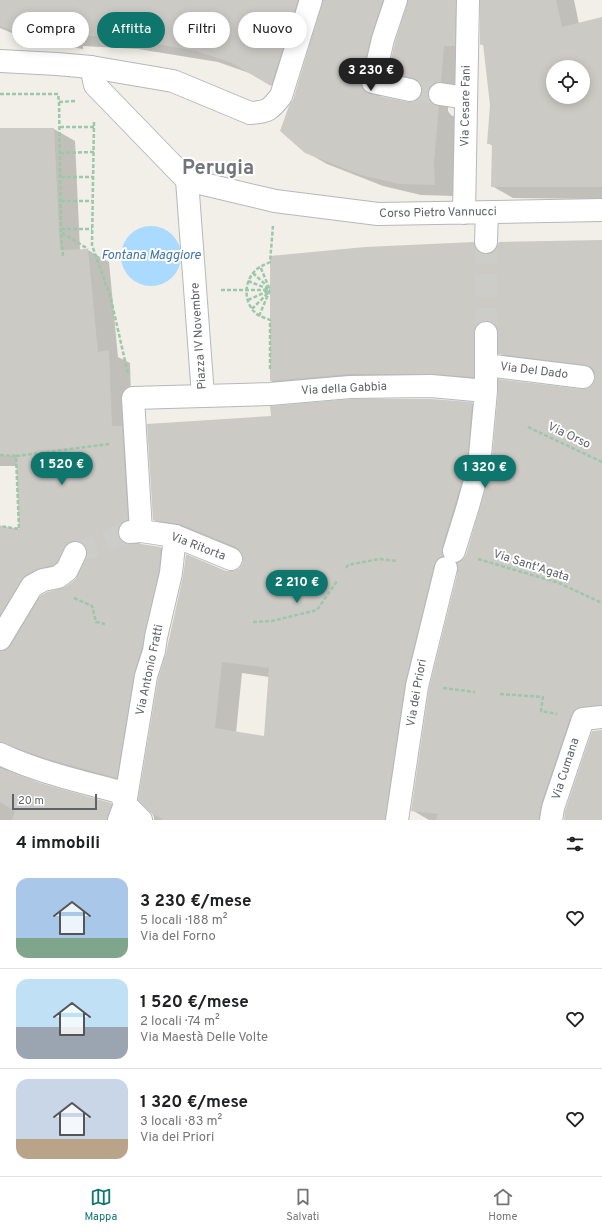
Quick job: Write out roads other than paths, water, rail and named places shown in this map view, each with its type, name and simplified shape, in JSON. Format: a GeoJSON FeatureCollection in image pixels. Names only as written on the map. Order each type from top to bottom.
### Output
{"type":"FeatureCollection","features":[{"type":"Feature","properties":{"kind":"street"},"geometry":{"type":"LineString","coordinates":[[0,61],[29,63],[93,76],[173,81],[250,113],[261,112],[272,108],[281,96],[311,0]]}},
{"type":"Feature","properties":{"kind":"street"},"geometry":{"type":"LineString","coordinates":[[396,0],[382,45],[373,82],[410,90]]}},
{"type":"Feature","properties":{"kind":"street","name":"Via Cesare Fani"},"geometry":{"type":"LineString","coordinates":[[464,213],[468,0]]}},
{"type":"Feature","properties":{"kind":"street"},"geometry":{"type":"LineString","coordinates":[[93,76],[187,180]]}},
{"type":"Feature","properties":{"kind":"street"},"geometry":{"type":"LineString","coordinates":[[440,94],[466,98]]}},
{"type":"Feature","properties":{"kind":"street","name":"Corso Pietro Vannucci"},"geometry":{"type":"LineString","coordinates":[[187,180],[275,201],[378,214],[602,210]]}},
{"type":"Feature","properties":{"kind":"street","name":"Piazza IV Novembre"},"geometry":{"type":"LineString","coordinates":[[187,180],[203,396]]}},
{"type":"Feature","properties":{"kind":"street"},"geometry":{"type":"LineString","coordinates":[[486,242],[487,212]]}},
{"type":"Feature","properties":{"kind":"street","name":"Via dei Priori"},"geometry":{"type":"LineString","coordinates":[[397,820],[417,686],[450,560],[468,506],[479,466],[486,391],[486,333]]}},
{"type":"Feature","properties":{"kind":"street","name":"Via Del Dado"},"geometry":{"type":"LineString","coordinates":[[486,365],[583,377]]}},
{"type":"Feature","properties":{"kind":"street","name":"Via della Gabbia"},"geometry":{"type":"LineString","coordinates":[[136,531],[133,398],[270,394],[350,387],[431,386],[486,391]]}},
{"type":"Feature","properties":{"kind":"street","name":"Via Ritorta"},"geometry":{"type":"LineString","coordinates":[[136,531],[175,536],[231,559]]}},
{"type":"Feature","properties":{"kind":"street","name":"Via Antonio Fratti"},"geometry":{"type":"LineString","coordinates":[[122,812],[143,704],[146,676],[154,651],[171,573],[175,536]]}},
{"type":"Feature","properties":{"kind":"street"},"geometry":{"type":"LineString","coordinates":[[0,639],[32,586],[43,580],[58,577],[67,570],[75,553]]}},
{"type":"Feature","properties":{"kind":"street","name":"Via Cumana"},"geometry":{"type":"LineString","coordinates":[[551,820],[553,808],[593,718]]}},
{"type":"Feature","properties":{"kind":"street"},"geometry":{"type":"LineString","coordinates":[[0,754],[67,779],[120,792],[122,812],[141,820]]}},
{"type":"Feature","properties":{"kind":"water","name":"Fontana Maggiore"},"geometry":{"type":"Polygon","coordinates":[[[145,226],[157,226],[168,231],[176,239],[181,250],[179,268],[168,281],[157,286],[145,286],[134,281],[126,273],[121,262],[121,250],[126,239],[134,231],[145,226]]]}},
{"type":"Feature","properties":{"kind":"tunnel"},"geometry":{"type":"LineString","coordinates":[[410,90],[440,94]]}},
{"type":"Feature","properties":{"kind":"tunnel"},"geometry":{"type":"LineString","coordinates":[[486,242],[486,333]]}},
{"type":"Feature","properties":{"kind":"tunnel"},"geometry":{"type":"LineString","coordinates":[[75,553],[130,532]]}},
{"type":"Feature","properties":{"kind":"district","name":"Perugia"},"geometry":{"type":"Point","coordinates":[218,169]}}]}
